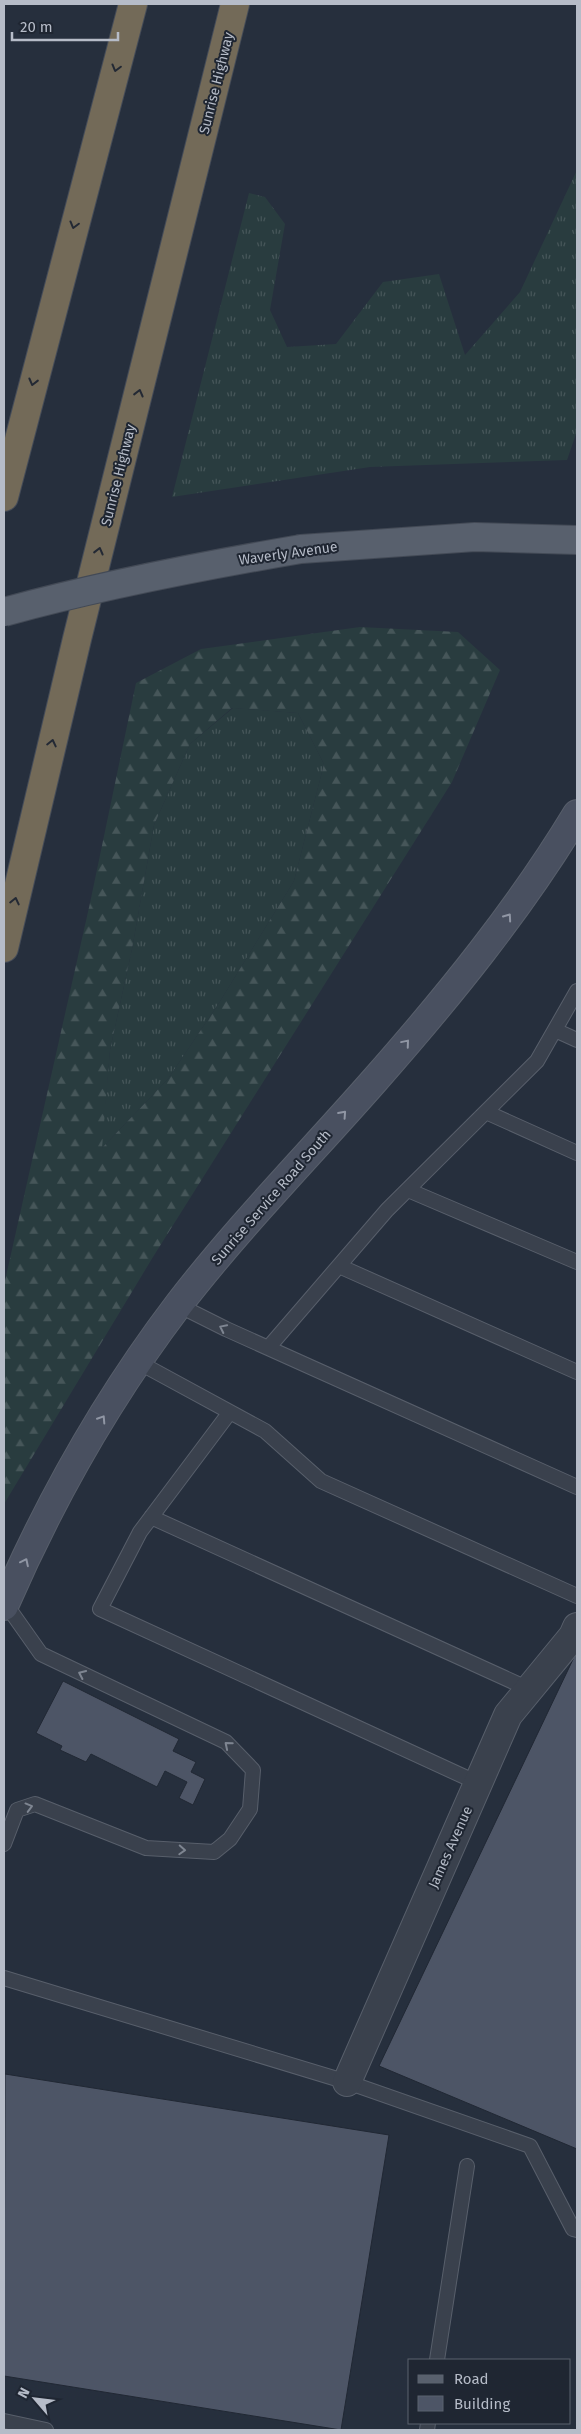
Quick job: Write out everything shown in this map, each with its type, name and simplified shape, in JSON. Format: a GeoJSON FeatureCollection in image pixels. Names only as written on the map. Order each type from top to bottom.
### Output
{"type":"FeatureCollection","features":[{"type":"Feature","properties":{"kind":"highway"},"geometry":{"type":"LineString","coordinates":[[4,497],[133,4]]}},
{"type":"Feature","properties":{"kind":"highway","name":"Sunrise Highway"},"geometry":{"type":"LineString","coordinates":[[4,948],[82,620],[236,4]]}},
{"type":"Feature","properties":{"kind":"main road","name":"Waverly Avenue"},"geometry":{"type":"LineString","coordinates":[[4,612],[190,568],[301,550],[474,537],[577,540]]}},
{"type":"Feature","properties":{"kind":"main road","name":"Sunrise Service Road South"},"geometry":{"type":"LineString","coordinates":[[4,1605],[85,1445],[138,1362],[178,1305],[228,1244],[453,988],[504,923],[577,814]]}},
{"type":"Feature","properties":{"kind":"street","name":"James Avenue"},"geometry":{"type":"LineString","coordinates":[[347,2082],[508,1715],[573,1636],[577,1627]]}},
{"type":"Feature","properties":{"kind":"lane"},"geometry":{"type":"LineString","coordinates":[[268,1348],[408,1190],[537,1061],[577,991]]}},
{"type":"Feature","properties":{"kind":"lane"},"geometry":{"type":"LineString","coordinates":[[555,1030],[577,1040]]}},
{"type":"Feature","properties":{"kind":"lane"},"geometry":{"type":"LineString","coordinates":[[486,1112],[577,1153]]}},
{"type":"Feature","properties":{"kind":"lane"},"geometry":{"type":"LineString","coordinates":[[408,1190],[577,1262]]}},
{"type":"Feature","properties":{"kind":"lane"},"geometry":{"type":"LineString","coordinates":[[339,1266],[577,1372]]}},
{"type":"Feature","properties":{"kind":"lane"},"geometry":{"type":"LineString","coordinates":[[178,1305],[268,1348],[577,1487]]}},
{"type":"Feature","properties":{"kind":"lane"},"geometry":{"type":"LineString","coordinates":[[138,1362],[266,1430],[320,1481],[577,1596]]}},
{"type":"Feature","properties":{"kind":"lane"},"geometry":{"type":"LineString","coordinates":[[230,1412],[140,1532],[100,1608],[478,1783]]}},
{"type":"Feature","properties":{"kind":"lane"},"geometry":{"type":"LineString","coordinates":[[151,1517],[529,1689]]}},
{"type":"Feature","properties":{"kind":"lane"},"geometry":{"type":"LineString","coordinates":[[4,1605],[41,1654],[226,1742],[253,1770],[250,1809],[230,1839],[214,1852],[146,1848],[36,1804],[17,1810],[4,1844]]}},
{"type":"Feature","properties":{"kind":"lane"},"geometry":{"type":"LineString","coordinates":[[4,1978],[347,2082],[530,2146],[573,2228],[577,2230]]}},
{"type":"Feature","properties":{"kind":"lane"},"geometry":{"type":"LineString","coordinates":[[438,2359],[467,2166]]}},
{"type":"Feature","properties":{"kind":"lane"},"geometry":{"type":"LineString","coordinates":[[4,2421],[46,2430]]}},
{"type":"Feature","properties":{"kind":"green space"},"geometry":{"type":"Polygon","coordinates":[[[577,170],[577,431],[567,460],[370,467],[172,497],[249,193],[265,197],[285,224],[270,310],[287,347],[336,344],[383,282],[439,274],[465,355],[520,292],[577,170]]]}},
{"type":"Feature","properties":{"kind":"green space"},"geometry":{"type":"Polygon","coordinates":[[[360,627],[458,632],[500,670],[452,782],[153,1257],[4,1504],[4,1285],[90,903],[136,683],[201,649],[360,627]],[[232,708],[190,744],[154,825],[132,949],[110,1050],[102,1148],[168,1079],[219,1003],[294,881],[324,764],[298,713],[232,708]]]}},
{"type":"Feature","properties":{"kind":"green space"},"geometry":{"type":"Polygon","coordinates":[[[233,708],[298,713],[324,764],[294,881],[219,1003],[168,1079],[101,1149],[110,1050],[132,949],[154,825],[190,744],[233,708]]]}},
{"type":"Feature","properties":{"kind":"building"},"geometry":{"type":"Polygon","coordinates":[[[577,1651],[577,2149],[379,2066],[577,1651]]]}},
{"type":"Feature","properties":{"kind":"building"},"geometry":{"type":"Polygon","coordinates":[[[63,1681],[179,1739],[173,1751],[196,1762],[191,1772],[205,1779],[193,1805],[179,1798],[187,1782],[165,1771],[157,1787],[91,1754],[86,1762],[60,1750],[62,1746],[36,1733],[63,1681]]]}},
{"type":"Feature","properties":{"kind":"building"},"geometry":{"type":"Polygon","coordinates":[[[5,2074],[389,2135],[341,2430],[4,2376],[5,2074]]]}}]}
